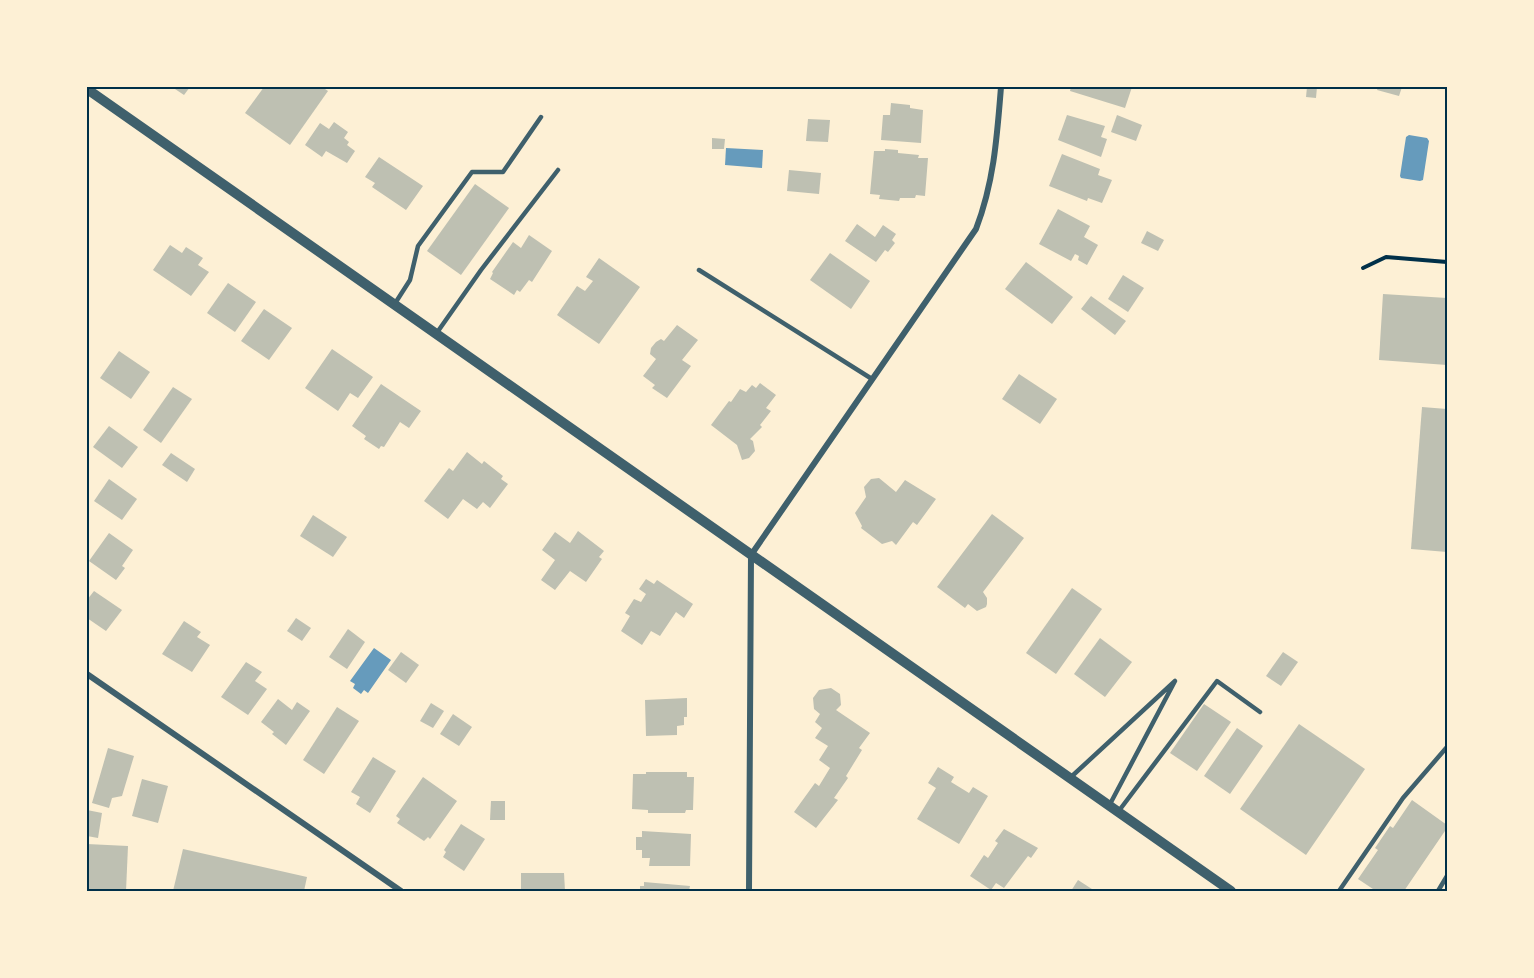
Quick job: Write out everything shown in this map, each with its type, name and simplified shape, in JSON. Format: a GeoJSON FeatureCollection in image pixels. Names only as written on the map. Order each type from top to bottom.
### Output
{"type":"FeatureCollection","features":[{"type":"Feature","properties":{"kind":"street"},"geometry":{"type":"LineString","coordinates":[[749,891],[751,555],[976,229],[986,203],[993,169],[1001,87]]}},
{"type":"Feature","properties":{"kind":"street"},"geometry":{"type":"LineString","coordinates":[[87,89],[1231,891]]}},
{"type":"Feature","properties":{"kind":"street"},"geometry":{"type":"LineString","coordinates":[[87,674],[401,891]]}},
{"type":"Feature","properties":{"kind":"lane"},"geometry":{"type":"LineString","coordinates":[[394,305],[410,280],[418,246],[472,172],[503,172],[541,117]]}},
{"type":"Feature","properties":{"kind":"lane"},"geometry":{"type":"LineString","coordinates":[[436,334],[488,261],[558,171]]}},
{"type":"Feature","properties":{"kind":"lane"},"geometry":{"type":"LineString","coordinates":[[699,270],[872,379]]}},
{"type":"Feature","properties":{"kind":"lane"},"geometry":{"type":"LineString","coordinates":[[1069,778],[1175,681],[1114,809]]}},
{"type":"Feature","properties":{"kind":"lane"},"geometry":{"type":"LineString","coordinates":[[1114,809],[1216,681],[1260,712]]}},
{"type":"Feature","properties":{"kind":"lane"},"geometry":{"type":"LineString","coordinates":[[1339,891],[1403,798],[1447,747]]}},
{"type":"Feature","properties":{"kind":"lane"},"geometry":{"type":"LineString","coordinates":[[1438,891],[1447,876]]}},
{"type":"Feature","properties":{"kind":"path"},"geometry":{"type":"LineString","coordinates":[[1363,268],[1386,257],[1447,262]]}},
{"type":"Feature","properties":{"kind":"water"},"geometry":{"type":"Polygon","coordinates":[[[1409,135],[1427,138],[1429,141],[1423,180],[1420,181],[1400,176],[1406,137],[1409,135]]]}},
{"type":"Feature","properties":{"kind":"water"},"geometry":{"type":"Polygon","coordinates":[[[726,148],[763,150],[762,168],[725,165],[726,148]]]}},
{"type":"Feature","properties":{"kind":"water"},"geometry":{"type":"Polygon","coordinates":[[[374,648],[391,660],[368,693],[364,690],[361,694],[353,688],[355,684],[350,681],[374,648]]]}},
{"type":"Feature","properties":{"kind":"building"},"geometry":{"type":"Polygon","coordinates":[[[172,87],[190,87],[184,95],[172,87]]]}},
{"type":"Feature","properties":{"kind":"building"},"geometry":{"type":"Polygon","coordinates":[[[264,87],[322,87],[328,91],[290,145],[245,113],[264,87]]]}},
{"type":"Feature","properties":{"kind":"building"},"geometry":{"type":"Polygon","coordinates":[[[1071,87],[1132,87],[1125,108],[1070,91],[1071,87]]]}},
{"type":"Feature","properties":{"kind":"building"},"geometry":{"type":"Polygon","coordinates":[[[1307,87],[1317,87],[1316,98],[1306,97],[1307,87]]]}},
{"type":"Feature","properties":{"kind":"building"},"geometry":{"type":"Polygon","coordinates":[[[1378,87],[1402,87],[1399,96],[1377,90],[1378,87]]]}},
{"type":"Feature","properties":{"kind":"building"},"geometry":{"type":"Polygon","coordinates":[[[891,103],[910,105],[910,108],[923,110],[921,143],[881,140],[883,115],[890,115],[891,103]]]}},
{"type":"Feature","properties":{"kind":"building"},"geometry":{"type":"Polygon","coordinates":[[[1067,115],[1105,126],[1101,137],[1107,139],[1101,157],[1058,140],[1067,115]]]}},
{"type":"Feature","properties":{"kind":"building"},"geometry":{"type":"Polygon","coordinates":[[[1117,115],[1142,125],[1136,141],[1111,132],[1117,115]]]}},
{"type":"Feature","properties":{"kind":"building"},"geometry":{"type":"Polygon","coordinates":[[[808,119],[830,120],[828,142],[806,141],[808,119]]]}},
{"type":"Feature","properties":{"kind":"building"},"geometry":{"type":"Polygon","coordinates":[[[334,122],[348,132],[344,138],[349,142],[347,145],[355,151],[347,163],[326,151],[322,157],[305,145],[320,123],[329,129],[334,122]]]}},
{"type":"Feature","properties":{"kind":"building"},"geometry":{"type":"Polygon","coordinates":[[[712,138],[725,139],[724,149],[712,149],[712,138]]]}},
{"type":"Feature","properties":{"kind":"building"},"geometry":{"type":"Polygon","coordinates":[[[885,149],[919,155],[918,158],[928,158],[925,196],[900,198],[899,201],[879,199],[880,195],[870,194],[874,151],[885,151],[885,149]]]}},
{"type":"Feature","properties":{"kind":"building"},"geometry":{"type":"Polygon","coordinates":[[[1062,154],[1100,169],[1098,175],[1112,180],[1102,203],[1088,198],[1087,201],[1049,186],[1062,154]]]}},
{"type":"Feature","properties":{"kind":"building"},"geometry":{"type":"Polygon","coordinates":[[[379,157],[423,186],[406,210],[372,187],[375,183],[365,177],[379,157]]]}},
{"type":"Feature","properties":{"kind":"building"},"geometry":{"type":"Polygon","coordinates":[[[789,170],[821,173],[819,194],[787,191],[789,170]]]}},
{"type":"Feature","properties":{"kind":"building"},"geometry":{"type":"Polygon","coordinates":[[[475,184],[509,208],[461,275],[427,251],[475,184]]]}},
{"type":"Feature","properties":{"kind":"building"},"geometry":{"type":"Polygon","coordinates":[[[1058,209],[1090,226],[1084,237],[1098,245],[1087,265],[1078,260],[1079,256],[1075,254],[1071,261],[1039,244],[1058,209]]]}},
{"type":"Feature","properties":{"kind":"building"},"geometry":{"type":"Polygon","coordinates":[[[857,224],[875,237],[883,225],[896,234],[892,240],[895,243],[888,252],[885,250],[876,262],[845,241],[857,224]]]}},
{"type":"Feature","properties":{"kind":"building"},"geometry":{"type":"Polygon","coordinates":[[[1147,231],[1164,240],[1158,251],[1141,243],[1147,231]]]}},
{"type":"Feature","properties":{"kind":"building"},"geometry":{"type":"Polygon","coordinates":[[[529,235],[552,251],[532,282],[529,280],[520,292],[517,290],[514,295],[490,279],[492,272],[513,242],[521,248],[529,235]]]}},
{"type":"Feature","properties":{"kind":"building"},"geometry":{"type":"Polygon","coordinates":[[[170,245],[182,253],[186,247],[203,258],[198,265],[209,272],[191,296],[153,270],[170,245]]]}},
{"type":"Feature","properties":{"kind":"building"},"geometry":{"type":"Polygon","coordinates":[[[830,253],[870,281],[851,309],[810,280],[830,253]]]}},
{"type":"Feature","properties":{"kind":"building"},"geometry":{"type":"Polygon","coordinates":[[[599,258],[640,287],[599,344],[557,315],[577,286],[585,291],[593,281],[586,277],[599,258]]]}},
{"type":"Feature","properties":{"kind":"building"},"geometry":{"type":"Polygon","coordinates":[[[1026,262],[1073,297],[1052,324],[1005,289],[1026,262]]]}},
{"type":"Feature","properties":{"kind":"building"},"geometry":{"type":"Polygon","coordinates":[[[1123,275],[1144,288],[1128,312],[1108,299],[1123,275]]]}},
{"type":"Feature","properties":{"kind":"building"},"geometry":{"type":"Polygon","coordinates":[[[228,283],[256,302],[235,332],[207,313],[228,283]]]}},
{"type":"Feature","properties":{"kind":"building"},"geometry":{"type":"Polygon","coordinates":[[[1383,294],[1447,298],[1447,365],[1379,360],[1383,294]]]}},
{"type":"Feature","properties":{"kind":"building"},"geometry":{"type":"Polygon","coordinates":[[[1091,296],[1126,321],[1115,335],[1081,309],[1091,296]]]}},
{"type":"Feature","properties":{"kind":"building"},"geometry":{"type":"Polygon","coordinates":[[[264,309],[292,328],[269,360],[241,341],[264,309]]]}},
{"type":"Feature","properties":{"kind":"building"},"geometry":{"type":"Polygon","coordinates":[[[677,325],[698,340],[682,360],[691,366],[667,398],[652,388],[655,385],[643,376],[656,359],[650,354],[651,348],[661,339],[664,341],[677,325]]]}},
{"type":"Feature","properties":{"kind":"building"},"geometry":{"type":"Polygon","coordinates":[[[332,349],[373,377],[358,398],[350,393],[338,411],[305,388],[332,349]]]}},
{"type":"Feature","properties":{"kind":"building"},"geometry":{"type":"Polygon","coordinates":[[[119,351],[150,372],[131,399],[100,378],[119,351]]]}},
{"type":"Feature","properties":{"kind":"building"},"geometry":{"type":"Polygon","coordinates":[[[1019,374],[1057,399],[1040,424],[1002,399],[1019,374]]]}},
{"type":"Feature","properties":{"kind":"building"},"geometry":{"type":"Polygon","coordinates":[[[760,383],[776,395],[766,408],[771,411],[760,425],[762,427],[750,439],[753,441],[755,451],[749,458],[742,460],[737,445],[711,425],[740,389],[746,392],[752,385],[756,388],[760,383]]]}},
{"type":"Feature","properties":{"kind":"building"},"geometry":{"type":"Polygon","coordinates":[[[381,384],[421,411],[409,428],[400,422],[384,447],[381,446],[379,449],[364,439],[366,436],[352,426],[381,384]]]}},
{"type":"Feature","properties":{"kind":"building"},"geometry":{"type":"Polygon","coordinates":[[[173,387],[192,399],[161,443],[143,430],[173,387]]]}},
{"type":"Feature","properties":{"kind":"building"},"geometry":{"type":"Polygon","coordinates":[[[1422,407],[1447,409],[1447,552],[1411,549],[1422,407]]]}},
{"type":"Feature","properties":{"kind":"building"},"geometry":{"type":"Polygon","coordinates":[[[109,426],[138,447],[122,468],[93,447],[109,426]]]}},
{"type":"Feature","properties":{"kind":"building"},"geometry":{"type":"Polygon","coordinates":[[[467,452],[482,464],[484,461],[503,476],[501,479],[508,484],[490,508],[483,502],[477,509],[463,499],[448,519],[424,501],[449,468],[453,471],[467,452]]]}},
{"type":"Feature","properties":{"kind":"building"},"geometry":{"type":"Polygon","coordinates":[[[171,453],[195,469],[187,482],[162,465],[171,453]]]}},
{"type":"Feature","properties":{"kind":"building"},"geometry":{"type":"Polygon","coordinates":[[[879,478],[896,492],[905,480],[936,499],[917,525],[913,522],[896,545],[892,541],[882,544],[861,528],[855,513],[866,497],[864,487],[871,479],[879,478]]]}},
{"type":"Feature","properties":{"kind":"building"},"geometry":{"type":"Polygon","coordinates":[[[109,479],[137,499],[122,520],[94,501],[109,479]]]}},
{"type":"Feature","properties":{"kind":"building"},"geometry":{"type":"Polygon","coordinates":[[[992,514],[1024,538],[983,592],[987,598],[986,607],[977,611],[968,604],[965,608],[937,587],[992,514]]]}},
{"type":"Feature","properties":{"kind":"building"},"geometry":{"type":"Polygon","coordinates":[[[313,515],[347,537],[333,557],[300,536],[313,515]]]}},
{"type":"Feature","properties":{"kind":"building"},"geometry":{"type":"Polygon","coordinates":[[[578,531],[604,551],[599,557],[602,559],[586,582],[570,571],[555,590],[541,580],[555,560],[542,550],[555,532],[570,543],[578,531]]]}},
{"type":"Feature","properties":{"kind":"building"},"geometry":{"type":"Polygon","coordinates":[[[109,533],[133,550],[122,566],[125,568],[116,580],[89,561],[109,533]]]}},
{"type":"Feature","properties":{"kind":"building"},"geometry":{"type":"Polygon","coordinates":[[[646,579],[654,584],[657,580],[693,604],[684,618],[676,612],[660,636],[651,631],[642,645],[621,631],[630,616],[625,613],[634,599],[641,602],[646,594],[639,589],[646,579]]]}},
{"type":"Feature","properties":{"kind":"building"},"geometry":{"type":"Polygon","coordinates":[[[1072,588],[1102,609],[1056,674],[1026,653],[1072,588]]]}},
{"type":"Feature","properties":{"kind":"building"},"geometry":{"type":"Polygon","coordinates":[[[94,591],[122,610],[106,631],[87,618],[87,600],[94,591]]]}},
{"type":"Feature","properties":{"kind":"building"},"geometry":{"type":"Polygon","coordinates":[[[296,618],[311,628],[302,641],[287,631],[296,618]]]}},
{"type":"Feature","properties":{"kind":"building"},"geometry":{"type":"Polygon","coordinates":[[[184,621],[201,632],[197,637],[210,645],[192,672],[162,654],[184,621]]]}},
{"type":"Feature","properties":{"kind":"building"},"geometry":{"type":"Polygon","coordinates":[[[348,629],[365,642],[347,669],[329,657],[348,629]]]}},
{"type":"Feature","properties":{"kind":"building"},"geometry":{"type":"Polygon","coordinates":[[[1100,638],[1132,662],[1105,697],[1074,674],[1100,638]]]}},
{"type":"Feature","properties":{"kind":"building"},"geometry":{"type":"Polygon","coordinates":[[[401,652],[419,665],[406,683],[388,670],[401,652]]]}},
{"type":"Feature","properties":{"kind":"building"},"geometry":{"type":"Polygon","coordinates":[[[1283,652],[1298,662],[1281,686],[1266,676],[1283,652]]]}},
{"type":"Feature","properties":{"kind":"building"},"geometry":{"type":"Polygon","coordinates":[[[246,662],[262,672],[255,681],[267,689],[248,715],[221,697],[246,662]]]}},
{"type":"Feature","properties":{"kind":"building"},"geometry":{"type":"Polygon","coordinates":[[[831,688],[840,694],[841,705],[836,710],[870,733],[859,748],[862,750],[846,776],[848,778],[834,798],[838,800],[816,828],[794,812],[815,783],[819,786],[830,768],[819,760],[828,746],[815,738],[822,728],[815,722],[820,714],[814,709],[813,698],[819,690],[831,688]]]}},
{"type":"Feature","properties":{"kind":"building"},"geometry":{"type":"Polygon","coordinates":[[[687,698],[687,717],[684,717],[684,725],[677,726],[677,735],[646,736],[645,700],[687,698]]]}},
{"type":"Feature","properties":{"kind":"building"},"geometry":{"type":"Polygon","coordinates":[[[278,699],[292,710],[297,702],[310,711],[286,745],[261,722],[278,699]]]}},
{"type":"Feature","properties":{"kind":"building"},"geometry":{"type":"Polygon","coordinates":[[[431,703],[444,711],[433,728],[420,721],[431,703]]]}},
{"type":"Feature","properties":{"kind":"building"},"geometry":{"type":"Polygon","coordinates":[[[1204,704],[1231,722],[1197,771],[1170,753],[1204,704]]]}},
{"type":"Feature","properties":{"kind":"building"},"geometry":{"type":"Polygon","coordinates":[[[337,707],[359,721],[324,774],[303,760],[337,707]]]}},
{"type":"Feature","properties":{"kind":"building"},"geometry":{"type":"Polygon","coordinates":[[[453,714],[472,727],[459,746],[440,734],[453,714]]]}},
{"type":"Feature","properties":{"kind":"building"},"geometry":{"type":"Polygon","coordinates":[[[1299,724],[1365,769],[1306,855],[1240,809],[1299,724]]]}},
{"type":"Feature","properties":{"kind":"building"},"geometry":{"type":"Polygon","coordinates":[[[1237,728],[1263,746],[1230,794],[1204,776],[1237,728]]]}},
{"type":"Feature","properties":{"kind":"building"},"geometry":{"type":"Polygon","coordinates":[[[108,748],[134,756],[122,796],[112,798],[109,808],[92,803],[108,748]]]}},
{"type":"Feature","properties":{"kind":"building"},"geometry":{"type":"Polygon","coordinates":[[[373,757],[396,771],[370,813],[356,804],[360,797],[351,792],[373,757]]]}},
{"type":"Feature","properties":{"kind":"building"},"geometry":{"type":"Polygon","coordinates":[[[938,767],[954,777],[951,782],[969,793],[973,787],[988,796],[959,844],[917,819],[936,788],[928,783],[938,767]]]}},
{"type":"Feature","properties":{"kind":"building"},"geometry":{"type":"Polygon","coordinates":[[[646,772],[687,772],[687,777],[694,777],[693,810],[686,810],[685,813],[648,813],[648,810],[632,809],[633,774],[646,774],[646,772]]]}},
{"type":"Feature","properties":{"kind":"building"},"geometry":{"type":"Polygon","coordinates":[[[423,777],[457,801],[430,839],[428,837],[424,841],[397,823],[400,819],[396,816],[423,777]]]}},
{"type":"Feature","properties":{"kind":"building"},"geometry":{"type":"Polygon","coordinates":[[[142,779],[168,786],[158,823],[132,816],[142,779]]]}},
{"type":"Feature","properties":{"kind":"building"},"geometry":{"type":"Polygon","coordinates":[[[1412,800],[1447,825],[1447,828],[1404,891],[1376,891],[1358,879],[1378,850],[1375,848],[1390,826],[1393,828],[1412,800]]]}},
{"type":"Feature","properties":{"kind":"building"},"geometry":{"type":"Polygon","coordinates":[[[491,801],[505,801],[505,820],[490,820],[491,801]]]}},
{"type":"Feature","properties":{"kind":"building"},"geometry":{"type":"Polygon","coordinates":[[[87,810],[102,813],[98,838],[87,836],[87,810]]]}},
{"type":"Feature","properties":{"kind":"building"},"geometry":{"type":"Polygon","coordinates":[[[461,824],[485,839],[464,871],[443,857],[446,852],[444,850],[461,824]]]}},
{"type":"Feature","properties":{"kind":"building"},"geometry":{"type":"Polygon","coordinates":[[[1004,829],[1038,848],[1031,858],[1028,856],[1004,888],[996,883],[991,890],[970,876],[984,855],[988,858],[998,843],[995,841],[1004,829]]]}},
{"type":"Feature","properties":{"kind":"building"},"geometry":{"type":"Polygon","coordinates":[[[642,831],[691,834],[690,866],[649,866],[650,858],[642,858],[642,850],[636,850],[636,837],[642,837],[642,831]]]}},
{"type":"Feature","properties":{"kind":"building"},"geometry":{"type":"Polygon","coordinates":[[[87,844],[128,846],[126,891],[87,891],[87,844]]]}},
{"type":"Feature","properties":{"kind":"building"},"geometry":{"type":"Polygon","coordinates":[[[183,849],[307,877],[304,891],[173,891],[183,849]]]}},
{"type":"Feature","properties":{"kind":"building"},"geometry":{"type":"Polygon","coordinates":[[[521,873],[564,873],[565,891],[521,891],[521,873]]]}},
{"type":"Feature","properties":{"kind":"building"},"geometry":{"type":"Polygon","coordinates":[[[1078,880],[1095,891],[1071,891],[1078,880]]]}},
{"type":"Feature","properties":{"kind":"building"},"geometry":{"type":"Polygon","coordinates":[[[644,882],[690,886],[689,891],[640,891],[640,886],[644,886],[644,882]]]}}]}
